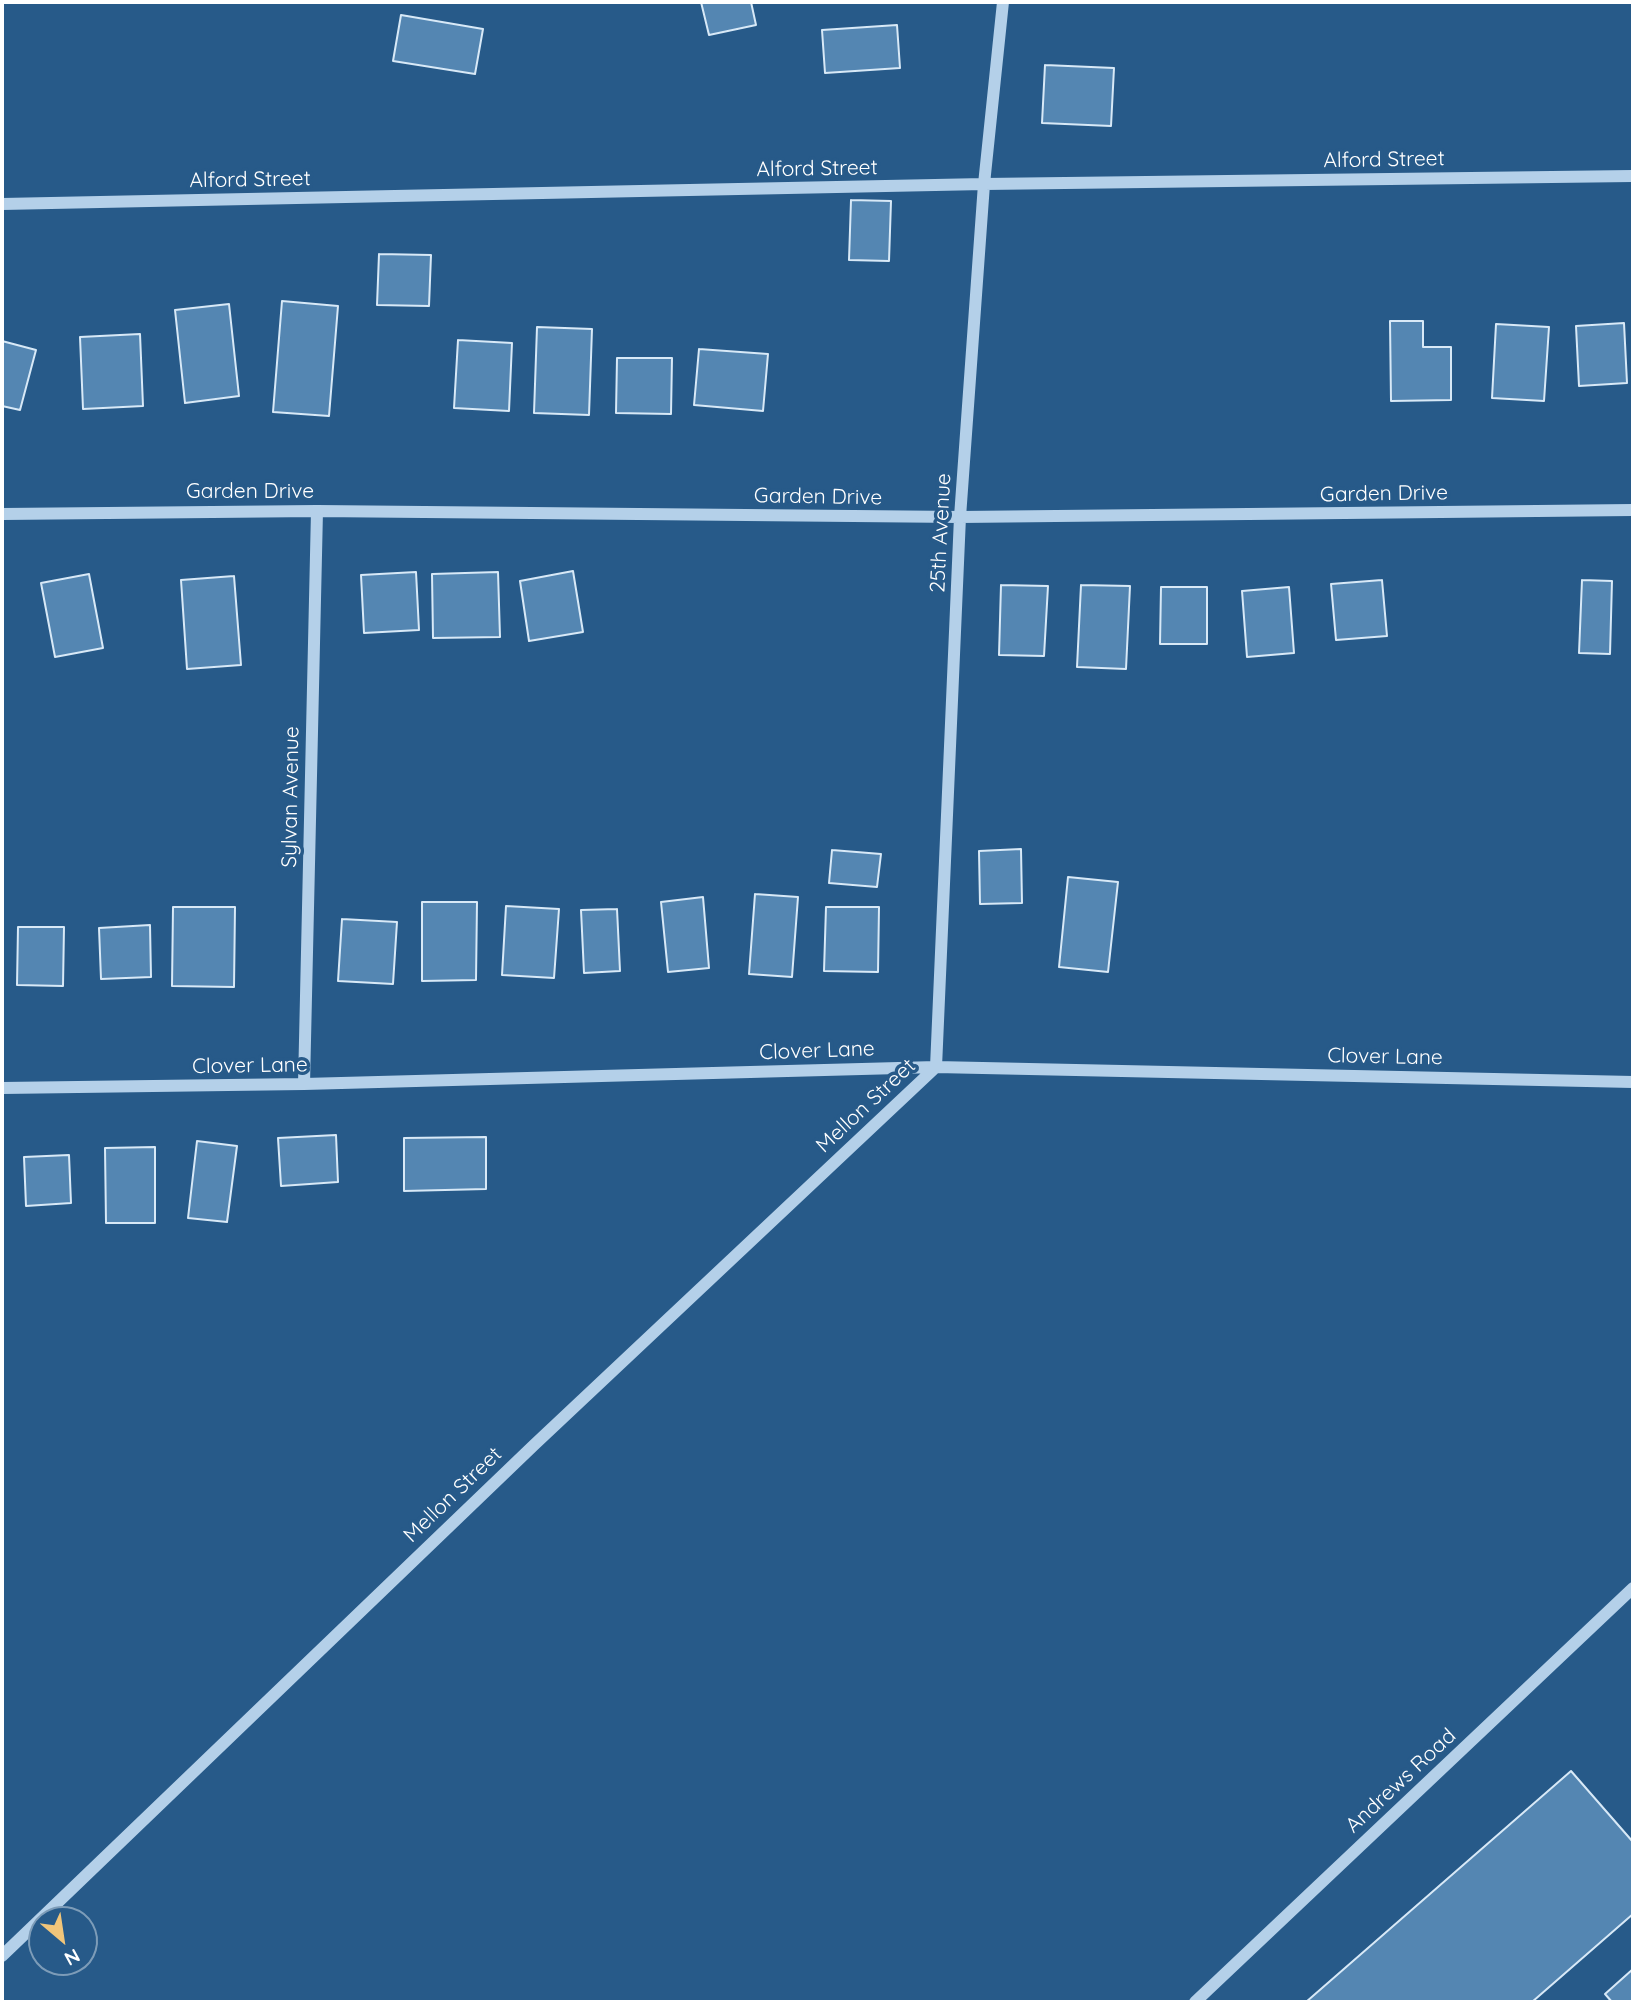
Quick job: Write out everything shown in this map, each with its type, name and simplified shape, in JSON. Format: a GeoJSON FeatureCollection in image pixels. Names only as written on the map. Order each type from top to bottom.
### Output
{"type":"FeatureCollection","features":[{"type":"Feature","properties":{"kind":"street","name":"25th Avenue"},"geometry":{"type":"LineString","coordinates":[[936,1067],[960,517],[984,184],[1003,2]]}},
{"type":"Feature","properties":{"kind":"street","name":"Alford Street"},"geometry":{"type":"LineString","coordinates":[[2,204],[984,184],[1633,176]]}},
{"type":"Feature","properties":{"kind":"street","name":"Garden Drive"},"geometry":{"type":"LineString","coordinates":[[2,514],[317,511],[960,517],[1633,510]]}},
{"type":"Feature","properties":{"kind":"street","name":"Sylvan Avenue"},"geometry":{"type":"LineString","coordinates":[[304,1084],[317,511]]}},
{"type":"Feature","properties":{"kind":"street","name":"Clover Lane"},"geometry":{"type":"LineString","coordinates":[[2,1088],[304,1084],[936,1067],[1633,1082]]}},
{"type":"Feature","properties":{"kind":"street","name":"Mellon Street"},"geometry":{"type":"LineString","coordinates":[[2,1956],[524,1454],[936,1067]]}},
{"type":"Feature","properties":{"kind":"street","name":"Andrews Road"},"geometry":{"type":"LineString","coordinates":[[1195,2002],[1633,1588]]}},
{"type":"Feature","properties":{"kind":"building"},"geometry":{"type":"Polygon","coordinates":[[[701,2],[751,2],[756,25],[709,35],[701,2]]]}},
{"type":"Feature","properties":{"kind":"building"},"geometry":{"type":"Polygon","coordinates":[[[401,15],[483,29],[475,74],[393,61],[401,15]]]}},
{"type":"Feature","properties":{"kind":"building"},"geometry":{"type":"Polygon","coordinates":[[[897,25],[900,68],[825,73],[822,30],[897,25]]]}},
{"type":"Feature","properties":{"kind":"building"},"geometry":{"type":"Polygon","coordinates":[[[1045,65],[1114,68],[1111,126],[1042,123],[1045,65]]]}},
{"type":"Feature","properties":{"kind":"building"},"geometry":{"type":"Polygon","coordinates":[[[851,200],[891,201],[889,261],[849,260],[851,200]]]}},
{"type":"Feature","properties":{"kind":"building"},"geometry":{"type":"Polygon","coordinates":[[[379,254],[431,255],[429,306],[377,305],[379,254]]]}},
{"type":"Feature","properties":{"kind":"building"},"geometry":{"type":"Polygon","coordinates":[[[282,301],[338,306],[329,416],[273,412],[282,301]]]}},
{"type":"Feature","properties":{"kind":"building"},"geometry":{"type":"Polygon","coordinates":[[[229,304],[239,396],[185,403],[175,310],[229,304]]]}},
{"type":"Feature","properties":{"kind":"building"},"geometry":{"type":"Polygon","coordinates":[[[1390,321],[1423,321],[1423,347],[1451,347],[1451,400],[1391,401],[1390,321]]]}},
{"type":"Feature","properties":{"kind":"building"},"geometry":{"type":"Polygon","coordinates":[[[1624,323],[1627,383],[1579,386],[1576,326],[1624,323]]]}},
{"type":"Feature","properties":{"kind":"building"},"geometry":{"type":"Polygon","coordinates":[[[1496,324],[1549,327],[1544,401],[1492,398],[1496,324]]]}},
{"type":"Feature","properties":{"kind":"building"},"geometry":{"type":"Polygon","coordinates":[[[537,327],[592,329],[589,415],[534,413],[537,327]]]}},
{"type":"Feature","properties":{"kind":"building"},"geometry":{"type":"Polygon","coordinates":[[[140,334],[143,406],[83,409],[80,337],[140,334]]]}},
{"type":"Feature","properties":{"kind":"building"},"geometry":{"type":"Polygon","coordinates":[[[458,340],[512,343],[509,411],[454,408],[458,340]]]}},
{"type":"Feature","properties":{"kind":"building"},"geometry":{"type":"Polygon","coordinates":[[[2,341],[36,350],[20,410],[2,406],[2,341]]]}},
{"type":"Feature","properties":{"kind":"building"},"geometry":{"type":"Polygon","coordinates":[[[699,349],[768,354],[763,411],[694,405],[699,349]]]}},
{"type":"Feature","properties":{"kind":"building"},"geometry":{"type":"Polygon","coordinates":[[[617,358],[672,358],[671,414],[616,413],[617,358]]]}},
{"type":"Feature","properties":{"kind":"building"},"geometry":{"type":"Polygon","coordinates":[[[573,571],[583,632],[529,641],[520,581],[573,571]]]}},
{"type":"Feature","properties":{"kind":"building"},"geometry":{"type":"Polygon","coordinates":[[[416,572],[419,630],[364,633],[361,575],[416,572]]]}},
{"type":"Feature","properties":{"kind":"building"},"geometry":{"type":"Polygon","coordinates":[[[498,572],[500,637],[433,638],[432,574],[498,572]]]}},
{"type":"Feature","properties":{"kind":"building"},"geometry":{"type":"Polygon","coordinates":[[[89,574],[103,648],[55,657],[41,583],[89,574]]]}},
{"type":"Feature","properties":{"kind":"building"},"geometry":{"type":"Polygon","coordinates":[[[234,576],[241,665],[187,669],[181,580],[234,576]]]}},
{"type":"Feature","properties":{"kind":"building"},"geometry":{"type":"Polygon","coordinates":[[[1382,580],[1387,636],[1336,640],[1331,584],[1382,580]]]}},
{"type":"Feature","properties":{"kind":"building"},"geometry":{"type":"Polygon","coordinates":[[[1582,580],[1612,581],[1610,654],[1579,653],[1582,580]]]}},
{"type":"Feature","properties":{"kind":"building"},"geometry":{"type":"Polygon","coordinates":[[[1001,585],[1048,586],[1044,656],[999,655],[1001,585]]]}},
{"type":"Feature","properties":{"kind":"building"},"geometry":{"type":"Polygon","coordinates":[[[1081,585],[1130,586],[1126,669],[1077,667],[1081,585]]]}},
{"type":"Feature","properties":{"kind":"building"},"geometry":{"type":"Polygon","coordinates":[[[1161,587],[1207,587],[1207,644],[1160,644],[1161,587]]]}},
{"type":"Feature","properties":{"kind":"building"},"geometry":{"type":"Polygon","coordinates":[[[1289,587],[1294,653],[1247,657],[1242,591],[1289,587]]]}},
{"type":"Feature","properties":{"kind":"building"},"geometry":{"type":"Polygon","coordinates":[[[1021,849],[1022,903],[980,904],[979,851],[1021,849]]]}},
{"type":"Feature","properties":{"kind":"building"},"geometry":{"type":"Polygon","coordinates":[[[832,850],[881,854],[877,887],[829,883],[832,850]]]}},
{"type":"Feature","properties":{"kind":"building"},"geometry":{"type":"Polygon","coordinates":[[[1068,877],[1118,882],[1108,972],[1059,967],[1068,877]]]}},
{"type":"Feature","properties":{"kind":"building"},"geometry":{"type":"Polygon","coordinates":[[[755,894],[798,897],[792,977],[749,974],[755,894]]]}},
{"type":"Feature","properties":{"kind":"building"},"geometry":{"type":"Polygon","coordinates":[[[703,897],[709,968],[668,972],[661,902],[703,897]]]}},
{"type":"Feature","properties":{"kind":"building"},"geometry":{"type":"Polygon","coordinates":[[[422,902],[477,902],[476,980],[422,981],[422,902]]]}},
{"type":"Feature","properties":{"kind":"building"},"geometry":{"type":"Polygon","coordinates":[[[506,906],[559,909],[554,978],[502,975],[506,906]]]}},
{"type":"Feature","properties":{"kind":"building"},"geometry":{"type":"Polygon","coordinates":[[[173,907],[235,907],[234,987],[172,986],[173,907]]]}},
{"type":"Feature","properties":{"kind":"building"},"geometry":{"type":"Polygon","coordinates":[[[826,907],[879,907],[878,972],[824,971],[826,907]]]}},
{"type":"Feature","properties":{"kind":"building"},"geometry":{"type":"Polygon","coordinates":[[[617,909],[620,971],[584,973],[581,910],[617,909]]]}},
{"type":"Feature","properties":{"kind":"building"},"geometry":{"type":"Polygon","coordinates":[[[342,919],[397,922],[393,984],[338,981],[342,919]]]}},
{"type":"Feature","properties":{"kind":"building"},"geometry":{"type":"Polygon","coordinates":[[[150,925],[151,977],[101,979],[99,928],[150,925]]]}},
{"type":"Feature","properties":{"kind":"building"},"geometry":{"type":"Polygon","coordinates":[[[18,927],[64,927],[63,986],[17,985],[18,927]]]}},
{"type":"Feature","properties":{"kind":"building"},"geometry":{"type":"Polygon","coordinates":[[[336,1135],[338,1182],[281,1186],[278,1138],[336,1135]]]}},
{"type":"Feature","properties":{"kind":"building"},"geometry":{"type":"Polygon","coordinates":[[[486,1137],[486,1189],[404,1191],[404,1138],[486,1137]]]}},
{"type":"Feature","properties":{"kind":"building"},"geometry":{"type":"Polygon","coordinates":[[[197,1141],[237,1146],[227,1222],[188,1218],[197,1141]]]}},
{"type":"Feature","properties":{"kind":"building"},"geometry":{"type":"Polygon","coordinates":[[[155,1147],[155,1223],[106,1223],[105,1148],[155,1147]]]}},
{"type":"Feature","properties":{"kind":"building"},"geometry":{"type":"Polygon","coordinates":[[[69,1155],[71,1203],[26,1206],[24,1157],[69,1155]]]}},
{"type":"Feature","properties":{"kind":"building"},"geometry":{"type":"Polygon","coordinates":[[[1571,1771],[1633,1842],[1633,1914],[1532,2002],[1306,2002],[1571,1771]]]}},
{"type":"Feature","properties":{"kind":"building"},"geometry":{"type":"Polygon","coordinates":[[[1633,1969],[1633,2002],[1612,2002],[1605,1994],[1633,1969]]]}}]}
